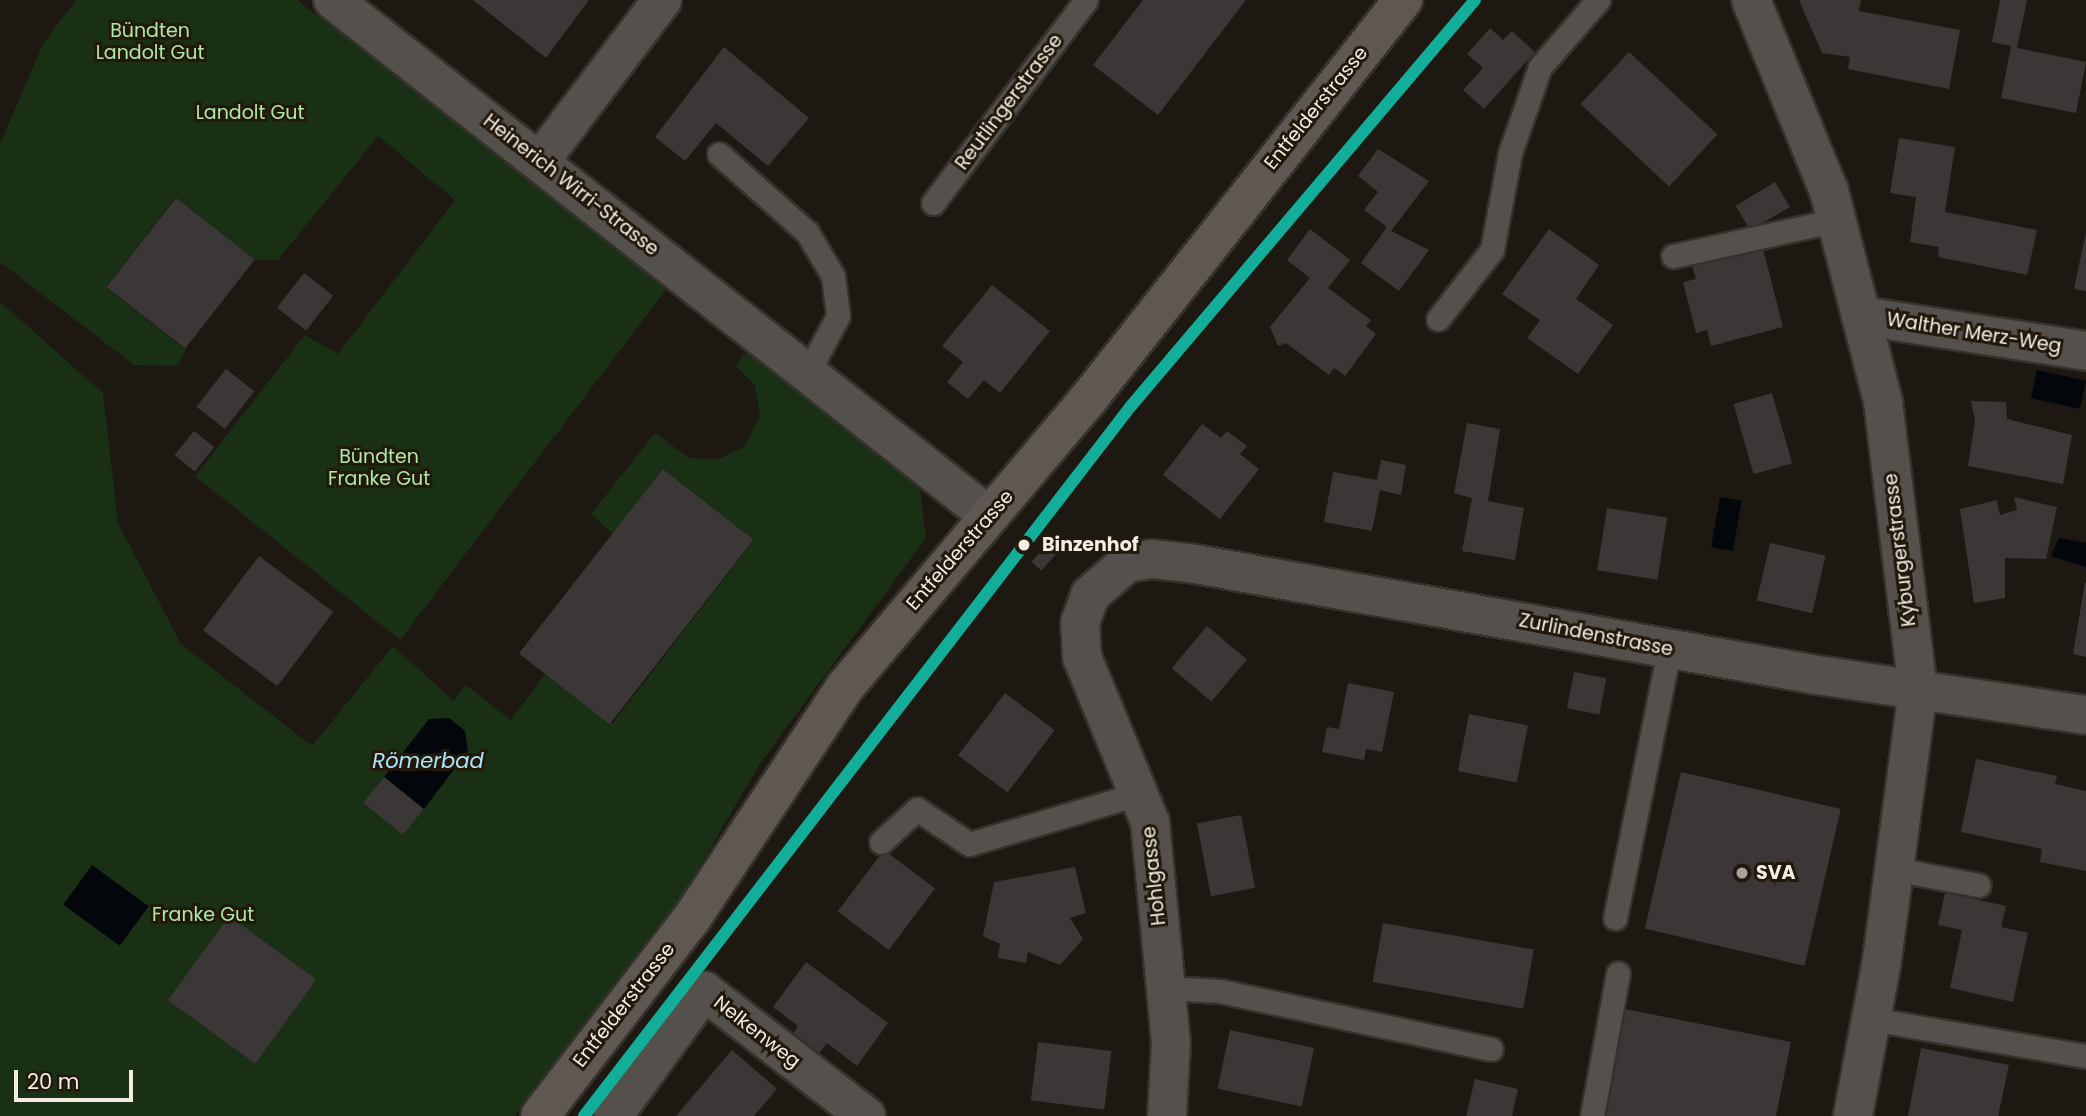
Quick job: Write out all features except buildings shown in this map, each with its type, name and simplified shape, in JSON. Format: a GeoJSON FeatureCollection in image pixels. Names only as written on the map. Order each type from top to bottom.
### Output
{"type":"FeatureCollection","features":[{"type":"Feature","properties":{"kind":"main road","name":"Entfelderstrasse"},"geometry":{"type":"LineString","coordinates":[[540,1116],[692,918],[845,687],[989,516],[1404,0]]}},
{"type":"Feature","properties":{"kind":"street","name":"Heinerich Wirri-Strasse"},"geometry":{"type":"LineString","coordinates":[[333,0],[809,370],[989,516]]}},
{"type":"Feature","properties":{"kind":"street"},"geometry":{"type":"LineString","coordinates":[[540,161],[662,0]]}},
{"type":"Feature","properties":{"kind":"street","name":"Kyburgerstrasse"},"geometry":{"type":"LineString","coordinates":[[1751,0],[1837,219],[1883,401],[1918,690],[1894,869],[1853,1116]]}},
{"type":"Feature","properties":{"kind":"street","name":"Walther Merz-Weg"},"geometry":{"type":"LineString","coordinates":[[1861,316],[2086,351]]}},
{"type":"Feature","properties":{"kind":"street","name":"Zurlindenstrasse"},"geometry":{"type":"LineString","coordinates":[[1110,574],[1153,559],[1195,564],[1669,649],[2086,715]]}},
{"type":"Feature","properties":{"kind":"street","name":"Hohlgasse"},"geometry":{"type":"LineString","coordinates":[[1110,574],[1090,596],[1080,623],[1082,657],[1150,822],[1171,1043],[1167,1116]]}},
{"type":"Feature","properties":{"kind":"street","name":"Nelkenweg"},"geometry":{"type":"LineString","coordinates":[[613,1116],[704,991],[866,1116]]}},
{"type":"Feature","properties":{"kind":"lane","name":"Reutlingerstrasse"},"geometry":{"type":"LineString","coordinates":[[933,203],[1086,0]]}},
{"type":"Feature","properties":{"kind":"lane"},"geometry":{"type":"LineString","coordinates":[[1438,319],[1492,250],[1510,153],[1540,66],[1598,0]]}},
{"type":"Feature","properties":{"kind":"lane"},"geometry":{"type":"LineString","coordinates":[[719,154],[807,232],[832,276],[838,316],[809,370]]}},
{"type":"Feature","properties":{"kind":"lane"},"geometry":{"type":"LineString","coordinates":[[1673,257],[1837,219]]}},
{"type":"Feature","properties":{"kind":"lane"},"geometry":{"type":"LineString","coordinates":[[1615,918],[1669,649]]}},
{"type":"Feature","properties":{"kind":"lane"},"geometry":{"type":"LineString","coordinates":[[881,842],[917,809],[969,844],[1138,794]]}},
{"type":"Feature","properties":{"kind":"lane"},"geometry":{"type":"LineString","coordinates":[[1894,869],[1979,885]]}},
{"type":"Feature","properties":{"kind":"lane"},"geometry":{"type":"LineString","coordinates":[[1592,1116],[1618,973]]}},
{"type":"Feature","properties":{"kind":"lane"},"geometry":{"type":"LineString","coordinates":[[1166,988],[1220,991],[1491,1049]]}},
{"type":"Feature","properties":{"kind":"lane"},"geometry":{"type":"LineString","coordinates":[[1871,1019],[2086,1056]]}},
{"type":"Feature","properties":{"kind":"green space"},"geometry":{"type":"Polygon","coordinates":[[[76,0],[297,0],[668,287],[400,640],[195,476],[305,335],[338,354],[455,200],[378,136],[278,260],[255,260],[175,198],[106,287],[186,350],[178,366],[134,365],[0,262],[0,144],[43,44],[76,0]]]}},
{"type":"Feature","properties":{"kind":"green space","name":"Franke Gut"},"geometry":{"type":"Polygon","coordinates":[[[0,302],[103,393],[118,523],[181,644],[312,746],[393,646],[454,701],[466,685],[511,720],[545,674],[612,724],[754,540],[663,469],[613,534],[591,514],[655,433],[689,458],[718,459],[744,447],[760,416],[755,385],[736,366],[749,347],[908,470],[920,490],[926,538],[761,762],[680,900],[664,886],[680,901],[515,1116],[0,1116],[0,302]]]}},
{"type":"Feature","properties":{"kind":"water"},"geometry":{"type":"Polygon","coordinates":[[[2037,370],[2086,380],[2080,409],[2031,398],[2037,370]]]}},
{"type":"Feature","properties":{"kind":"water"},"geometry":{"type":"Polygon","coordinates":[[[1720,497],[1742,501],[1733,551],[1711,547],[1720,497]]]}},
{"type":"Feature","properties":{"kind":"water"},"geometry":{"type":"Polygon","coordinates":[[[2059,538],[2086,543],[2086,567],[2051,556],[2059,538]]]}},
{"type":"Feature","properties":{"kind":"water","name":"Römerbad"},"geometry":{"type":"Polygon","coordinates":[[[449,718],[465,731],[468,751],[424,809],[384,777],[429,719],[449,718]]]}},
{"type":"Feature","properties":{"kind":"water"},"geometry":{"type":"Polygon","coordinates":[[[92,865],[149,906],[120,946],[63,905],[92,865]]]}},
{"type":"Feature","properties":{"kind":"transit line"},"geometry":{"type":"LineString","coordinates":[[584,1116],[1131,406],[1475,0]]}},
{"type":"Feature","properties":{"kind":"place","name":"Binzenhof"},"geometry":{"type":"Point","coordinates":[1024,545]}},
{"type":"Feature","properties":{"kind":"place","name":"SVA"},"geometry":{"type":"Point","coordinates":[1742,873]}},
{"type":"Feature","properties":{"kind":"park label","name":"Bündten Landolt Gut"},"geometry":{"type":"Point","coordinates":[150,42]}},
{"type":"Feature","properties":{"kind":"park label","name":"Landolt Gut"},"geometry":{"type":"Point","coordinates":[250,113]}},
{"type":"Feature","properties":{"kind":"park label","name":"Bündten Franke Gut"},"geometry":{"type":"Point","coordinates":[379,468]}}]}
